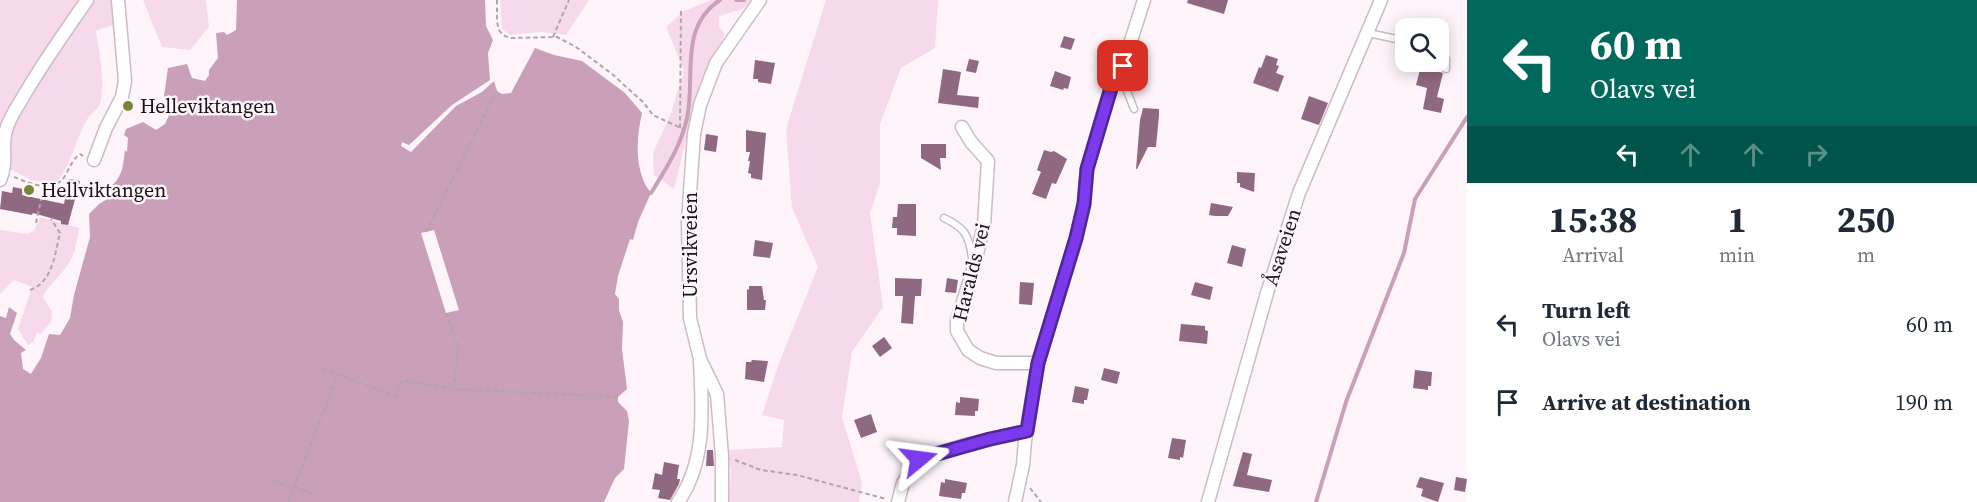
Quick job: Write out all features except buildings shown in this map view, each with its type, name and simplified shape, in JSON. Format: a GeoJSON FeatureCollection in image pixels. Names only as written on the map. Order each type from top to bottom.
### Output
{"type":"FeatureCollection","features":[{"type":"Feature","properties":{"kind":"street"},"geometry":{"type":"LineString","coordinates":[[2,175],[6,130],[13,114],[35,76],[87,0]]}},
{"type":"Feature","properties":{"kind":"street"},"geometry":{"type":"LineString","coordinates":[[94,160],[106,128],[122,97],[125,81],[118,0]]}},
{"type":"Feature","properties":{"kind":"street","name":"Ursvikveien"},"geometry":{"type":"LineString","coordinates":[[722,502],[722,456],[717,394],[700,359],[690,318],[688,221],[694,134],[700,105],[716,63],[760,0]]}},
{"type":"Feature","properties":{"kind":"street"},"geometry":{"type":"LineString","coordinates":[[1016,502],[1038,363],[1076,238],[1084,204],[1087,169],[1112,85],[1123,66],[1144,0]]}},
{"type":"Feature","properties":{"kind":"street","name":"Åsaveien"},"geometry":{"type":"LineString","coordinates":[[1208,502],[1299,193],[1381,0]]}},
{"type":"Feature","properties":{"kind":"street","name":"Haralds vei"},"geometry":{"type":"LineString","coordinates":[[962,127],[971,142],[988,161],[984,225],[957,320],[957,331],[960,340],[968,350],[980,358],[996,363],[1038,363]]}},
{"type":"Feature","properties":{"kind":"street"},"geometry":{"type":"LineString","coordinates":[[678,502],[694,469],[700,445],[700,359]]}},
{"type":"Feature","properties":{"kind":"street"},"geometry":{"type":"LineString","coordinates":[[892,501],[919,459],[1027,431]]}},
{"type":"Feature","properties":{"kind":"lane"},"geometry":{"type":"LineString","coordinates":[[1368,33],[1395,39]]}},
{"type":"Feature","properties":{"kind":"lane"},"geometry":{"type":"LineString","coordinates":[[1123,66],[1124,83],[1134,109]]}},
{"type":"Feature","properties":{"kind":"lane"},"geometry":{"type":"LineString","coordinates":[[944,218],[955,223],[966,233],[973,268]]}},
{"type":"Feature","properties":{"kind":"path"},"geometry":{"type":"LineString","coordinates":[[496,0],[499,30],[503,35],[510,38],[553,37],[576,47],[627,86],[653,115],[681,128],[681,8]]}},
{"type":"Feature","properties":{"kind":"path"},"geometry":{"type":"LineString","coordinates":[[553,37],[569,0]]}},
{"type":"Feature","properties":{"kind":"path"},"geometry":{"type":"LineString","coordinates":[[426,232],[497,91]]}},
{"type":"Feature","properties":{"kind":"path"},"geometry":{"type":"LineString","coordinates":[[2,175],[44,186],[55,186],[61,182],[75,157],[80,154],[94,160]]}},
{"type":"Feature","properties":{"kind":"path"},"geometry":{"type":"LineString","coordinates":[[36,223],[44,186]]}},
{"type":"Feature","properties":{"kind":"path"},"geometry":{"type":"LineString","coordinates":[[30,290],[46,277],[54,260],[60,233],[51,219]]}},
{"type":"Feature","properties":{"kind":"path"},"geometry":{"type":"LineString","coordinates":[[446,313],[458,347],[454,389]]}},
{"type":"Feature","properties":{"kind":"path"},"geometry":{"type":"LineString","coordinates":[[323,369],[396,396],[402,380],[454,389],[618,397]]}},
{"type":"Feature","properties":{"kind":"path"},"geometry":{"type":"LineString","coordinates":[[288,502],[338,375]]}},
{"type":"Feature","properties":{"kind":"path"},"geometry":{"type":"LineString","coordinates":[[722,456],[761,470],[797,475],[892,501]]}},
{"type":"Feature","properties":{"kind":"path"},"geometry":{"type":"LineString","coordinates":[[273,480],[315,495]]}},
{"type":"Feature","properties":{"kind":"shaded area"},"geometry":{"type":"Polygon","coordinates":[[[0,0],[114,0],[115,24],[96,31],[102,74],[100,103],[88,118],[66,169],[55,184],[31,180],[12,170],[0,172],[0,0]]]}},
{"type":"Feature","properties":{"kind":"shaded area"},"geometry":{"type":"Polygon","coordinates":[[[143,0],[206,0],[209,27],[190,50],[162,47],[143,0]]]}},
{"type":"Feature","properties":{"kind":"shaded area"},"geometry":{"type":"Polygon","coordinates":[[[237,0],[485,0],[486,26],[493,40],[488,53],[490,80],[452,105],[409,145],[402,142],[401,146],[411,152],[456,106],[482,92],[494,81],[497,91],[502,94],[511,93],[535,48],[582,61],[625,93],[642,113],[638,134],[639,165],[645,185],[651,193],[633,240],[630,239],[618,276],[615,294],[619,299],[619,310],[623,322],[622,349],[627,389],[618,397],[618,402],[627,411],[629,421],[624,469],[615,478],[604,502],[0,502],[0,316],[6,318],[9,307],[17,313],[10,334],[26,350],[21,353],[23,369],[31,374],[41,358],[49,334],[60,335],[70,318],[90,237],[89,214],[109,198],[110,187],[120,175],[125,150],[127,152],[128,138],[124,135],[126,129],[143,122],[156,130],[165,124],[170,113],[164,96],[168,68],[187,64],[192,78],[205,81],[209,70],[218,58],[216,33],[224,32],[227,35],[236,30],[237,0]]]}},
{"type":"Feature","properties":{"kind":"shaded area"},"geometry":{"type":"Polygon","coordinates":[[[500,0],[589,0],[566,35],[541,32],[510,35],[502,29],[500,0]]]}},
{"type":"Feature","properties":{"kind":"shaded area"},"geometry":{"type":"Polygon","coordinates":[[[711,0],[751,0],[743,9],[719,16],[719,26],[725,34],[700,83],[674,189],[654,175],[653,153],[671,113],[684,70],[666,27],[684,11],[711,0]]]}},
{"type":"Feature","properties":{"kind":"shaded area"},"geometry":{"type":"Polygon","coordinates":[[[826,0],[938,0],[935,48],[901,68],[880,124],[880,183],[870,213],[883,307],[852,352],[842,417],[862,483],[859,502],[729,502],[731,470],[727,450],[782,447],[784,420],[762,415],[779,363],[818,267],[792,208],[786,129],[826,0]]]}},
{"type":"Feature","properties":{"kind":"shaded area"},"geometry":{"type":"Polygon","coordinates":[[[40,217],[79,228],[73,255],[43,297],[52,312],[51,322],[41,334],[37,333],[33,342],[28,345],[18,329],[32,287],[14,280],[0,294],[0,230],[27,234],[34,231],[40,217]]]}},
{"type":"Feature","properties":{"kind":"pier"},"geometry":{"type":"Polygon","coordinates":[[[434,230],[459,310],[446,313],[421,233],[434,230]]]}},
{"type":"Feature","properties":{"kind":"waterway"},"geometry":{"type":"LineString","coordinates":[[651,193],[672,157],[687,118],[691,54],[698,24],[707,11],[720,0]]}},
{"type":"Feature","properties":{"kind":"waterway"},"geometry":{"type":"LineString","coordinates":[[736,0],[744,0]]}},
{"type":"Feature","properties":{"kind":"waterway"},"geometry":{"type":"LineString","coordinates":[[1316,502],[1346,402],[1404,253],[1415,199],[1467,117]]}},
{"type":"Feature","properties":{"kind":"place","name":"Helleviktangen"},"geometry":{"type":"Point","coordinates":[128,106]}},
{"type":"Feature","properties":{"kind":"place","name":"Hellviktangen"},"geometry":{"type":"Point","coordinates":[29,190]}},
{"type":"Feature","properties":{"kind":"route"},"geometry":{"type":"LineString","coordinates":[[919,459],[1027,431],[1042,347],[1062,287],[1084,204],[1087,169],[1112,85],[1123,66]]}}]}
